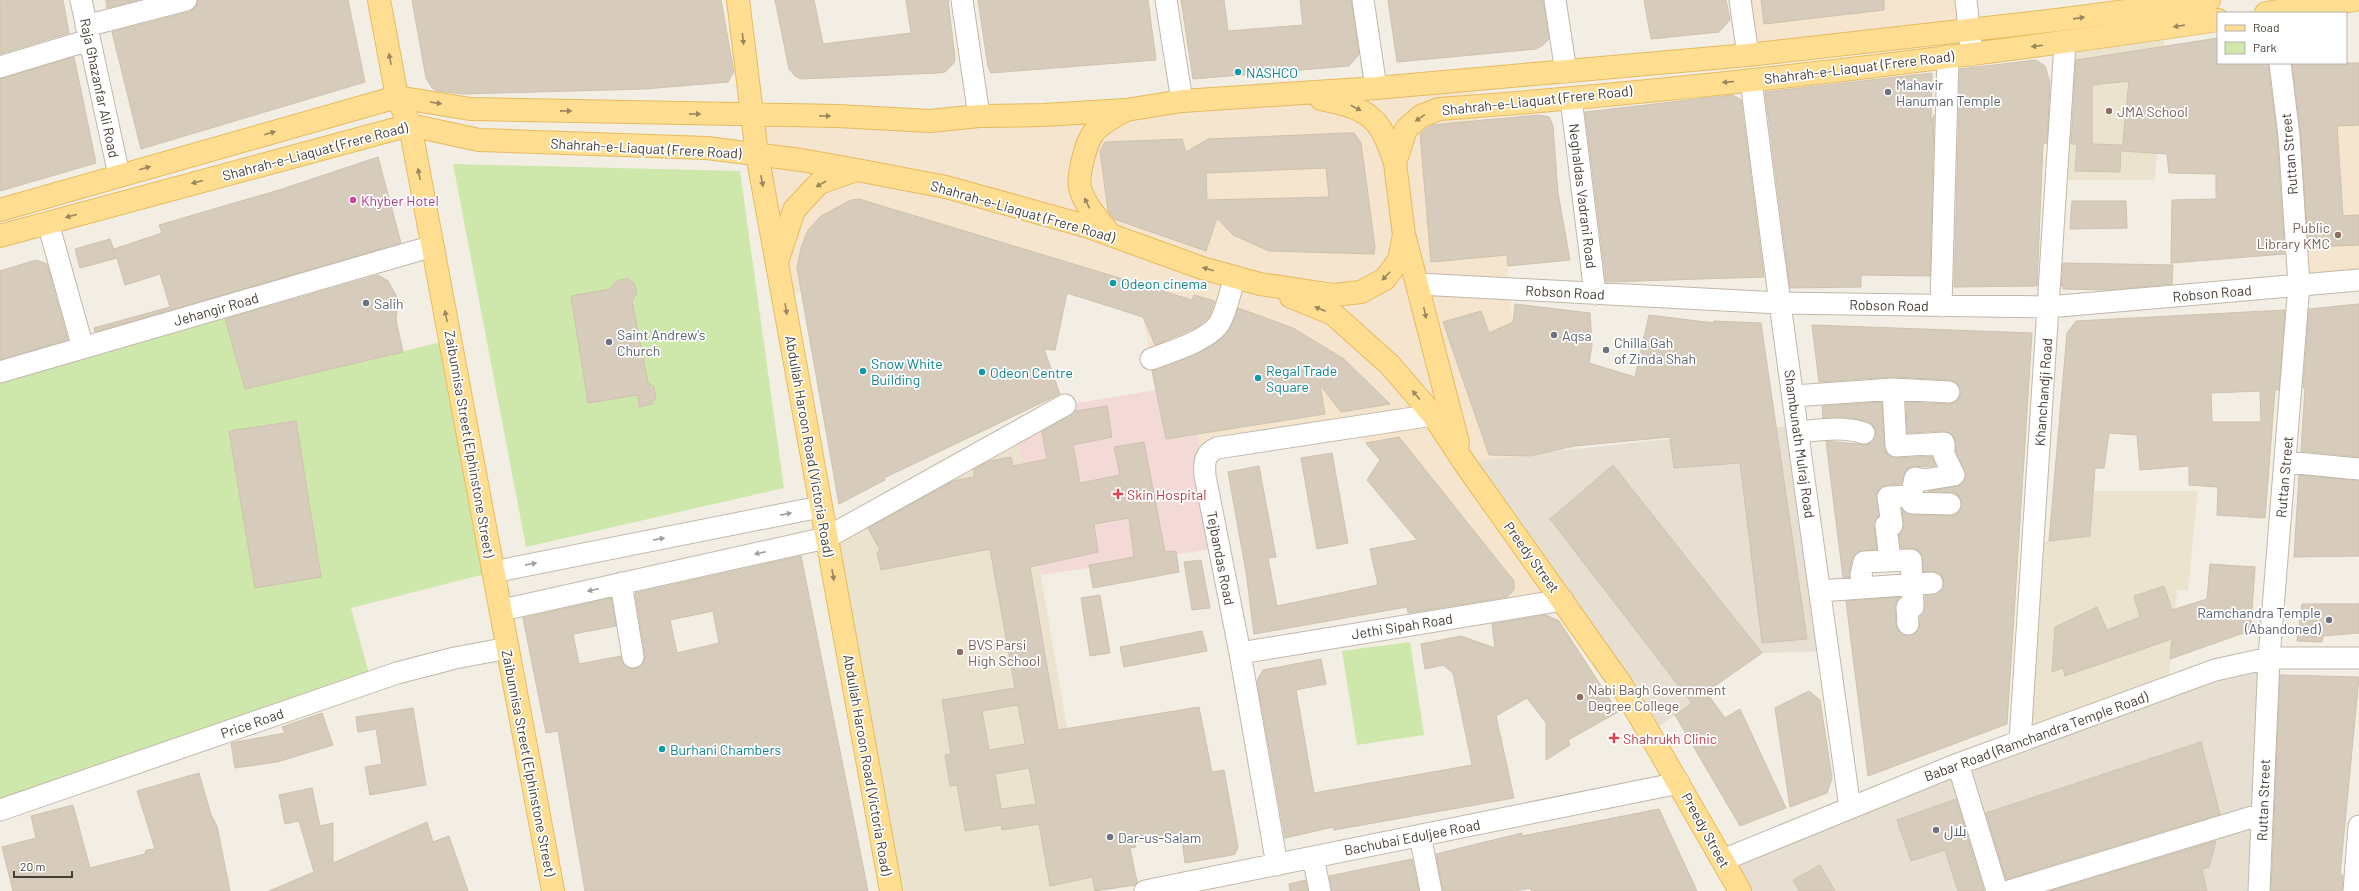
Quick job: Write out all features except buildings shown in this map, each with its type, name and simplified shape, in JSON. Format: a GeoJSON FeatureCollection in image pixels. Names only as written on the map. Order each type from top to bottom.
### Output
{"type":"FeatureCollection","features":[{"type":"Feature","properties":{"kind":"main road","name":"Zaibunnisa Street (Elphinstone Street)"},"geometry":{"type":"LineString","coordinates":[[379,0],[398,97],[410,125],[493,572],[502,610],[553,891]]}},
{"type":"Feature","properties":{"kind":"main road","name":"Abdullah Haroon Road (Victoria Road)"},"geometry":{"type":"LineString","coordinates":[[738,0],[757,154],[891,891]]}},
{"type":"Feature","properties":{"kind":"main road","name":"Shahrah-e-Liaquat (Frere Road)"},"geometry":{"type":"LineString","coordinates":[[0,210],[398,97],[470,109],[751,115],[930,121],[979,116],[1126,110],[1182,101],[1248,95],[1376,88],[1748,55],[1970,30],[2209,0]]}},
{"type":"Feature","properties":{"kind":"main road"},"geometry":{"type":"LineString","coordinates":[[2278,12],[2356,0]]}},
{"type":"Feature","properties":{"kind":"main road","name":"Shahrah-e-Liaquat (Frere Road)"},"geometry":{"type":"LineString","coordinates":[[0,236],[410,125],[479,140],[707,148],[757,154],[857,170],[946,187],[1086,226],[1202,268],[1260,284],[1333,295],[1361,292],[1385,279],[1399,260],[1404,235],[1395,164],[1406,129],[1421,116],[1439,109],[1571,98],[1751,80],[1948,56],[1972,55],[2065,43],[2217,20]]}},
{"type":"Feature","properties":{"kind":"main road"},"geometry":{"type":"LineString","coordinates":[[1248,95],[1319,99],[1350,105],[1372,116],[1387,138],[1395,164]]}},
{"type":"Feature","properties":{"kind":"main road"},"geometry":{"type":"LineString","coordinates":[[1110,234],[1089,208],[1079,187],[1082,163],[1092,135],[1104,123],[1126,110]]}},
{"type":"Feature","properties":{"kind":"main road"},"geometry":{"type":"LineString","coordinates":[[777,261],[794,210],[819,184],[857,170]]}},
{"type":"Feature","properties":{"kind":"main road"},"geometry":{"type":"LineString","coordinates":[[1404,235],[1419,284],[1430,340],[1463,461]]}},
{"type":"Feature","properties":{"kind":"main road","name":"Preedy Street"},"geometry":{"type":"LineString","coordinates":[[1260,284],[1332,314],[1390,365],[1433,415],[1463,461],[1563,600],[1621,684],[1740,891]]}},
{"type":"Feature","properties":{"kind":"street","name":"Raja Ghazanfar Ali Road"},"geometry":{"type":"LineString","coordinates":[[81,0],[119,175]]}},
{"type":"Feature","properties":{"kind":"street"},"geometry":{"type":"LineString","coordinates":[[0,67],[88,33],[183,0]]}},
{"type":"Feature","properties":{"kind":"street"},"geometry":{"type":"LineString","coordinates":[[962,0],[979,116]]}},
{"type":"Feature","properties":{"kind":"street"},"geometry":{"type":"LineString","coordinates":[[1166,0],[1182,101]]}},
{"type":"Feature","properties":{"kind":"street"},"geometry":{"type":"LineString","coordinates":[[1363,0],[1376,88]]}},
{"type":"Feature","properties":{"kind":"street"},"geometry":{"type":"LineString","coordinates":[[1555,0],[1566,72]]}},
{"type":"Feature","properties":{"kind":"street"},"geometry":{"type":"LineString","coordinates":[[1740,0],[1748,55]]}},
{"type":"Feature","properties":{"kind":"street"},"geometry":{"type":"LineString","coordinates":[[1966,0],[1972,55]]}},
{"type":"Feature","properties":{"kind":"street","name":"Khanchandji Road"},"geometry":{"type":"LineString","coordinates":[[2020,741],[2065,43]]}},
{"type":"Feature","properties":{"kind":"street"},"geometry":{"type":"LineString","coordinates":[[1941,306],[1948,56]]}},
{"type":"Feature","properties":{"kind":"street","name":"Ruttan Street"},"geometry":{"type":"LineString","coordinates":[[2259,891],[2269,658],[2286,462],[2298,285],[2289,136],[2280,64]]}},
{"type":"Feature","properties":{"kind":"street","name":"Shambunath Mulraj Road"},"geometry":{"type":"LineString","coordinates":[[1751,80],[1779,303],[1794,396],[1850,808]]}},
{"type":"Feature","properties":{"kind":"street","name":"Neghaldas Vadrani Road"},"geometry":{"type":"LineString","coordinates":[[1571,98],[1595,294]]}},
{"type":"Feature","properties":{"kind":"street"},"geometry":{"type":"LineString","coordinates":[[48,223],[83,348]]}},
{"type":"Feature","properties":{"kind":"street","name":"Jehangir Road"},"geometry":{"type":"LineString","coordinates":[[0,372],[433,246]]}},
{"type":"Feature","properties":{"kind":"street"},"geometry":{"type":"LineString","coordinates":[[1151,359],[1200,339],[1218,324],[1235,277]]}},
{"type":"Feature","properties":{"kind":"street","name":"Robson Road"},"geometry":{"type":"LineString","coordinates":[[1419,284],[1779,303],[2048,307],[2359,280]]}},
{"type":"Feature","properties":{"kind":"street"},"geometry":{"type":"LineString","coordinates":[[1893,389],[1896,446],[1944,443],[1944,455],[1954,476],[1924,480],[1916,478],[1911,496],[1912,503],[1950,504]]}},
{"type":"Feature","properties":{"kind":"street"},"geometry":{"type":"LineString","coordinates":[[1794,396],[1893,389],[1949,392]]}},
{"type":"Feature","properties":{"kind":"street"},"geometry":{"type":"LineString","coordinates":[[502,610],[826,538],[1065,405]]}},
{"type":"Feature","properties":{"kind":"street","name":"Tejbandas Road"},"geometry":{"type":"LineString","coordinates":[[1277,865],[1240,653],[1205,476],[1204,461],[1209,452],[1218,448],[1433,415]]}},
{"type":"Feature","properties":{"kind":"street"},"geometry":{"type":"LineString","coordinates":[[1799,432],[1837,428],[1851,429],[1864,433]]}},
{"type":"Feature","properties":{"kind":"street"},"geometry":{"type":"LineString","coordinates":[[2286,462],[2359,469]]}},
{"type":"Feature","properties":{"kind":"street"},"geometry":{"type":"LineString","coordinates":[[1890,561],[1886,525],[1892,525],[1888,497],[1911,496]]}},
{"type":"Feature","properties":{"kind":"street"},"geometry":{"type":"LineString","coordinates":[[493,572],[820,507]]}},
{"type":"Feature","properties":{"kind":"street"},"geometry":{"type":"LineString","coordinates":[[1863,588],[1861,575],[1864,562],[1911,560],[1912,607],[1907,607],[1908,624]]}},
{"type":"Feature","properties":{"kind":"street"},"geometry":{"type":"LineString","coordinates":[[621,583],[633,657]]}},
{"type":"Feature","properties":{"kind":"street"},"geometry":{"type":"LineString","coordinates":[[1820,591],[1911,583],[1932,583]]}},
{"type":"Feature","properties":{"kind":"street","name":"Jethi Sipah Road"},"geometry":{"type":"LineString","coordinates":[[1240,653],[1563,600]]}},
{"type":"Feature","properties":{"kind":"street","name":"Price Road"},"geometry":{"type":"LineString","coordinates":[[0,810],[397,673],[455,658],[508,648]]}},
{"type":"Feature","properties":{"kind":"street","name":"Babar Road (Ramchandra Temple Road)"},"geometry":{"type":"LineString","coordinates":[[1723,860],[1958,764],[2215,670],[2269,658],[2359,658]]}},
{"type":"Feature","properties":{"kind":"street"},"geometry":{"type":"LineString","coordinates":[[1958,764],[1997,891]]}},
{"type":"Feature","properties":{"kind":"street","name":"Bachubai Eduljee Road"},"geometry":{"type":"LineString","coordinates":[[1145,891],[1200,886],[1277,865],[1313,857],[1679,783]]}},
{"type":"Feature","properties":{"kind":"street"},"geometry":{"type":"LineString","coordinates":[[2009,891],[2262,814]]}},
{"type":"Feature","properties":{"kind":"street"},"geometry":{"type":"LineString","coordinates":[[2354,891],[2359,826]]}},
{"type":"Feature","properties":{"kind":"street"},"geometry":{"type":"LineString","coordinates":[[1420,835],[1431,891]]}},
{"type":"Feature","properties":{"kind":"street"},"geometry":{"type":"LineString","coordinates":[[1313,857],[1320,891]]}},
{"type":"Feature","properties":{"kind":"shaded area"},"geometry":{"type":"Polygon","coordinates":[[[1740,0],[1966,0],[1970,30],[1748,55],[1740,0]]]}},
{"type":"Feature","properties":{"kind":"shaded area","name":"JMA School"},"geometry":{"type":"Polygon","coordinates":[[[2165,28],[2155,180],[2055,180],[2065,43],[2165,28]]]}},
{"type":"Feature","properties":{"kind":"shaded area"},"geometry":{"type":"Polygon","coordinates":[[[1474,80],[1486,198],[1499,197],[1508,266],[1513,331],[1548,357],[1581,446],[1530,456],[1464,461],[1563,600],[1462,617],[1440,529],[1351,427],[1168,460],[1143,316],[978,265],[801,291],[783,297],[751,115],[1182,101],[1474,80]]]}},
{"type":"Feature","properties":{"kind":"shaded area"},"geometry":{"type":"Polygon","coordinates":[[[2359,85],[2359,280],[2298,285],[2284,90],[2359,85]]]}},
{"type":"Feature","properties":{"kind":"shaded area","name":"Skin Hospital"},"geometry":{"type":"Polygon","coordinates":[[[1156,390],[1166,439],[1197,434],[1219,548],[1041,575],[1016,431],[1065,405],[1156,390]]]}},
{"type":"Feature","properties":{"kind":"shaded area"},"geometry":{"type":"Polygon","coordinates":[[[1798,425],[1828,651],[1762,653],[1650,733],[1463,461],[1798,425]]]}},
{"type":"Feature","properties":{"kind":"shaded area"},"geometry":{"type":"Polygon","coordinates":[[[1016,431],[1095,891],[891,891],[826,538],[1016,431]]]}},
{"type":"Feature","properties":{"kind":"shaded area"},"geometry":{"type":"Polygon","coordinates":[[[2093,491],[2198,491],[2188,591],[2177,590],[2168,687],[2020,741],[2033,543],[2090,536],[2093,491]]]}},
{"type":"Feature","properties":{"kind":"shaded area"},"geometry":{"type":"Polygon","coordinates":[[[2269,658],[2257,891],[1740,891],[1724,860],[2269,658]]]}},
{"type":"Feature","properties":{"kind":"green space","name":"Saint Andrew's Church"},"geometry":{"type":"Polygon","coordinates":[[[453,164],[740,171],[784,488],[526,547],[453,164]]]}},
{"type":"Feature","properties":{"kind":"green space"},"geometry":{"type":"Polygon","coordinates":[[[222,308],[245,389],[450,340],[493,572],[351,608],[371,681],[0,810],[0,372],[222,308]]]}},
{"type":"Feature","properties":{"kind":"green space"},"geometry":{"type":"Polygon","coordinates":[[[1410,642],[1424,735],[1357,745],[1342,651],[1410,642]]]}},
{"type":"Feature","properties":{"kind":"place","name":"NASHCO"},"geometry":{"type":"Point","coordinates":[1238,72]}},
{"type":"Feature","properties":{"kind":"place","name":"Mahavir Hanuman Temple"},"geometry":{"type":"Point","coordinates":[1888,92]}},
{"type":"Feature","properties":{"kind":"place","name":"JMA School"},"geometry":{"type":"Point","coordinates":[2109,111]}},
{"type":"Feature","properties":{"kind":"place","name":"Khyber Hotel"},"geometry":{"type":"Point","coordinates":[353,200]}},
{"type":"Feature","properties":{"kind":"place","name":"Public Library KMC"},"geometry":{"type":"Point","coordinates":[2338,235]}},
{"type":"Feature","properties":{"kind":"place","name":"Odeon cinema"},"geometry":{"type":"Point","coordinates":[1113,283]}},
{"type":"Feature","properties":{"kind":"place","name":"Salih"},"geometry":{"type":"Point","coordinates":[366,303]}},
{"type":"Feature","properties":{"kind":"place","name":"Aqsa"},"geometry":{"type":"Point","coordinates":[1554,335]}},
{"type":"Feature","properties":{"kind":"place","name":"Saint Andrew's Church"},"geometry":{"type":"Point","coordinates":[609,342]}},
{"type":"Feature","properties":{"kind":"place","name":"Chilla Gah of Zinda Shah"},"geometry":{"type":"Point","coordinates":[1606,350]}},
{"type":"Feature","properties":{"kind":"place","name":"Snow White Building"},"geometry":{"type":"Point","coordinates":[863,371]}},
{"type":"Feature","properties":{"kind":"place","name":"Odeon Centre"},"geometry":{"type":"Point","coordinates":[982,372]}},
{"type":"Feature","properties":{"kind":"place","name":"Regal Trade Square"},"geometry":{"type":"Point","coordinates":[1258,378]}},
{"type":"Feature","properties":{"kind":"place","name":"Skin Hospital"},"geometry":{"type":"Point","coordinates":[1118,494]}},
{"type":"Feature","properties":{"kind":"place","name":"Ramchandra Temple (Abandoned)"},"geometry":{"type":"Point","coordinates":[2329,620]}},
{"type":"Feature","properties":{"kind":"place","name":"BVS Parsi High School"},"geometry":{"type":"Point","coordinates":[960,652]}},
{"type":"Feature","properties":{"kind":"place","name":"Nabi Bagh Government Degree College"},"geometry":{"type":"Point","coordinates":[1580,697]}},
{"type":"Feature","properties":{"kind":"place","name":"Shahrukh Clinic"},"geometry":{"type":"Point","coordinates":[1614,738]}},
{"type":"Feature","properties":{"kind":"place","name":"Burhani Chambers"},"geometry":{"type":"Point","coordinates":[662,749]}},
{"type":"Feature","properties":{"kind":"place","name":"بلال"},"geometry":{"type":"Point","coordinates":[1936,830]}},
{"type":"Feature","properties":{"kind":"place","name":"Dar-us-Salam"},"geometry":{"type":"Point","coordinates":[1110,837]}}]}
